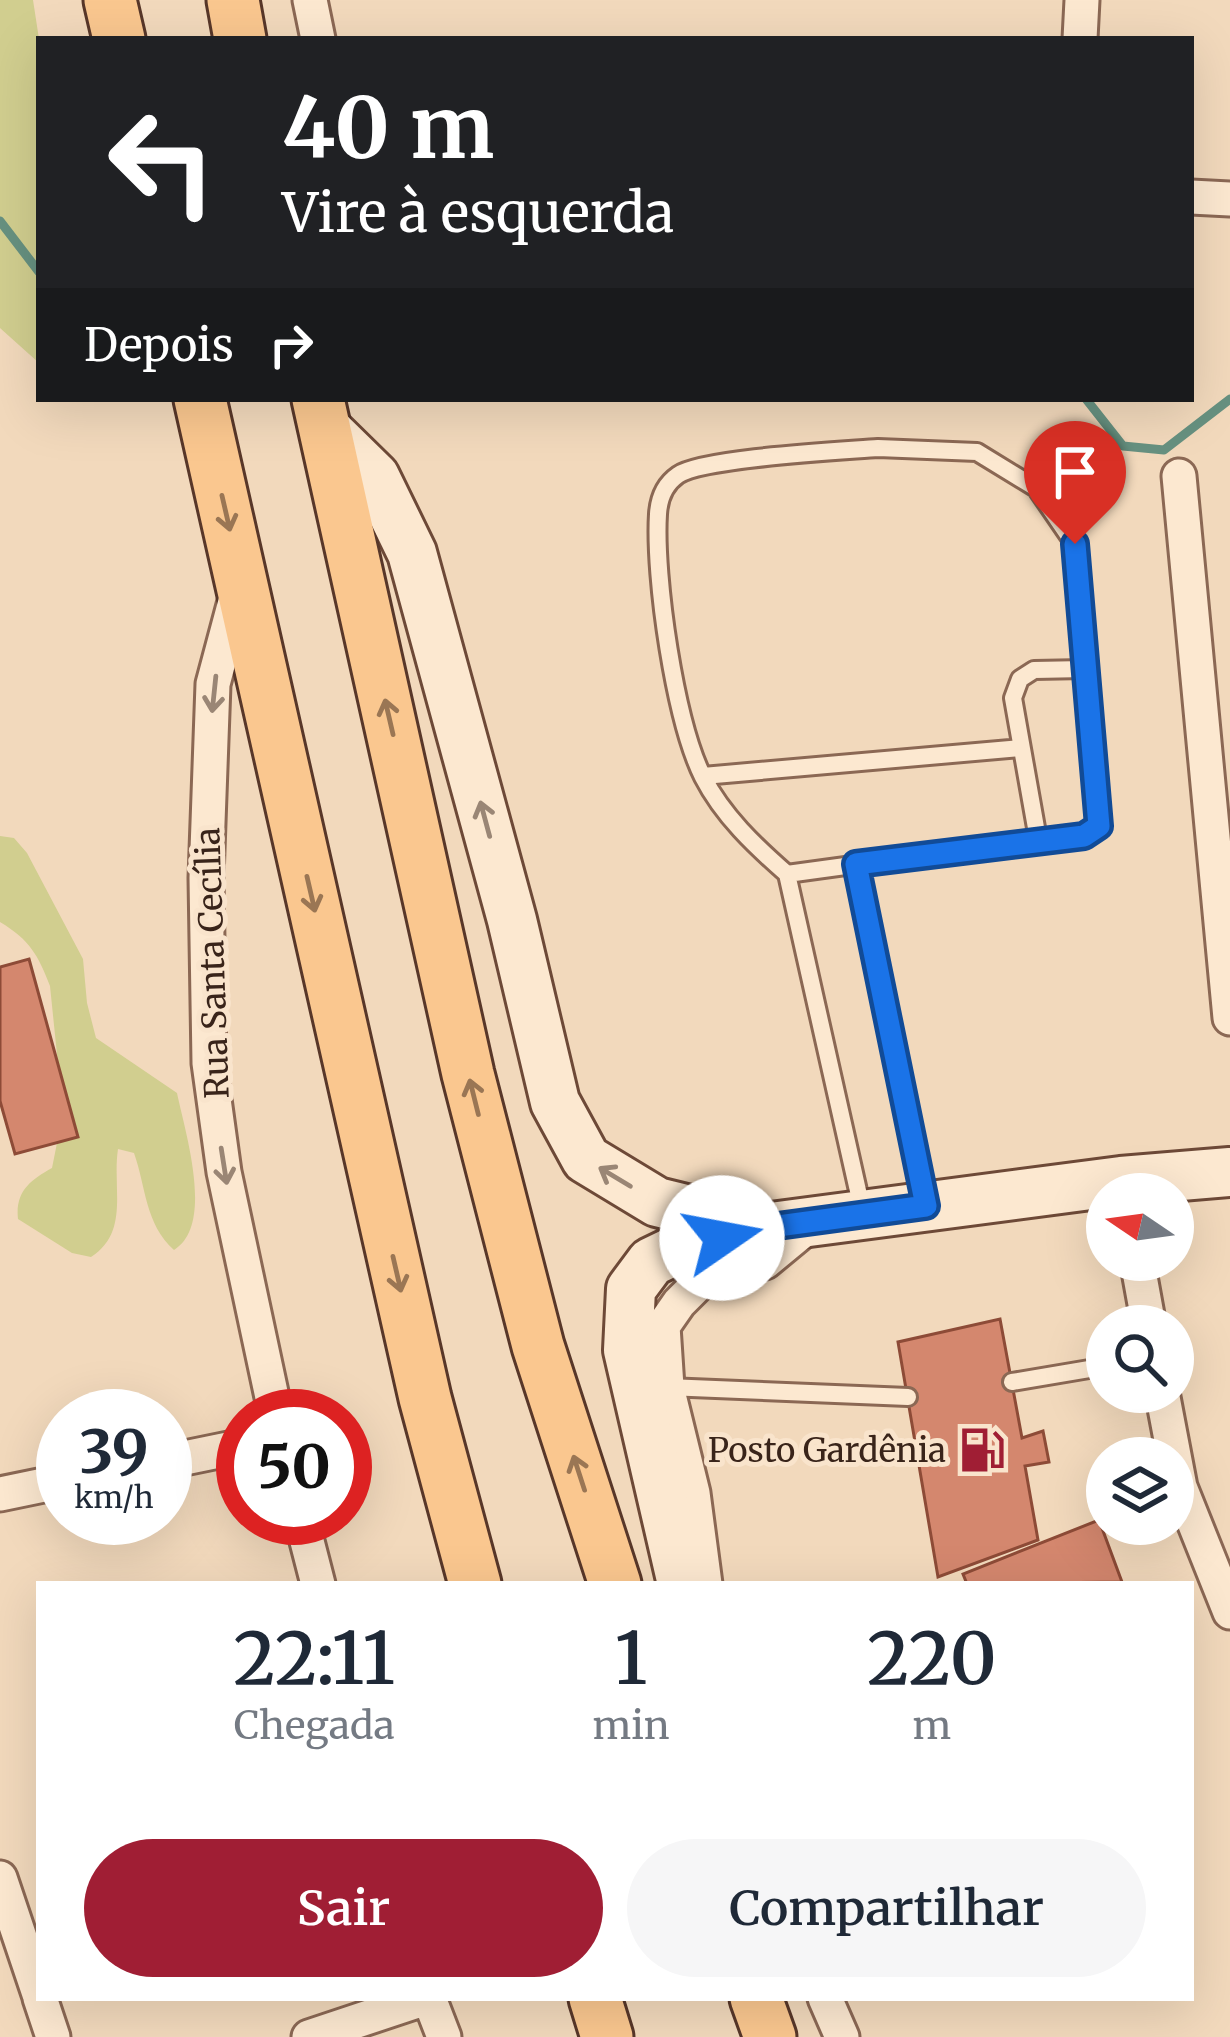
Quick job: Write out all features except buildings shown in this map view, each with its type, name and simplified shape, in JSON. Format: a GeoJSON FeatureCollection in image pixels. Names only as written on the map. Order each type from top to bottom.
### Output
{"type":"FeatureCollection","features":[{"type":"Feature","properties":{"kind":"main road"},"geometry":{"type":"LineString","coordinates":[[110,0],[118,36]]}},
{"type":"Feature","properties":{"kind":"main road"},"geometry":{"type":"LineString","coordinates":[[233,0],[240,36]]}},
{"type":"Feature","properties":{"kind":"main road"},"geometry":{"type":"LineString","coordinates":[[201,402],[425,1398],[475,1581]]}},
{"type":"Feature","properties":{"kind":"main road"},"geometry":{"type":"LineString","coordinates":[[321,413],[375,476],[412,553],[512,920],[555,1102],[586,1159],[657,1202],[763,1228]]}},
{"type":"Feature","properties":{"kind":"main road"},"geometry":{"type":"LineString","coordinates":[[321,413],[480,1119],[538,1346],[614,1581]]}},
{"type":"Feature","properties":{"kind":"main road"},"geometry":{"type":"LineString","coordinates":[[1194,1177],[1230,1172]]}},
{"type":"Feature","properties":{"kind":"main road"},"geometry":{"type":"LineString","coordinates":[[681,1581],[629,1360],[631,1289],[651,1262],[680,1248],[763,1228],[1086,1191]]}},
{"type":"Feature","properties":{"kind":"main road"},"geometry":{"type":"LineString","coordinates":[[596,2001],[607,2037]]}},
{"type":"Feature","properties":{"kind":"main road"},"geometry":{"type":"LineString","coordinates":[[758,2001],[770,2037]]}},
{"type":"Feature","properties":{"kind":"street"},"geometry":{"type":"LineString","coordinates":[[310,0],[317,36]]}},
{"type":"Feature","properties":{"kind":"street"},"geometry":{"type":"LineString","coordinates":[[1080,36],[1082,0]]}},
{"type":"Feature","properties":{"kind":"street"},"geometry":{"type":"LineString","coordinates":[[1194,197],[1230,199]]}},
{"type":"Feature","properties":{"kind":"street"},"geometry":{"type":"LineString","coordinates":[[1179,476],[1230,1018]]}},
{"type":"Feature","properties":{"kind":"street","name":"Rua Santa Cecília"},"geometry":{"type":"LineString","coordinates":[[241,580],[213,684],[206,878],[209,1063],[224,1172],[270,1389]]}},
{"type":"Feature","properties":{"kind":"street"},"geometry":{"type":"LineString","coordinates":[[705,1581],[693,1493],[667,1387],[663,1326],[704,1279],[765,1262],[814,1221]]}},
{"type":"Feature","properties":{"kind":"street"},"geometry":{"type":"LineString","coordinates":[[1166,1413],[1180,1487],[1230,1612]]}},
{"type":"Feature","properties":{"kind":"street"},"geometry":{"type":"LineString","coordinates":[[0,1494],[36,1487]]}},
{"type":"Feature","properties":{"kind":"street"},"geometry":{"type":"LineString","coordinates":[[308,1545],[317,1581]]}},
{"type":"Feature","properties":{"kind":"street"},"geometry":{"type":"LineString","coordinates":[[0,1878],[36,1984]]}},
{"type":"Feature","properties":{"kind":"street"},"geometry":{"type":"LineString","coordinates":[[42,2001],[53,2037]]}},
{"type":"Feature","properties":{"kind":"street"},"geometry":{"type":"LineString","coordinates":[[309,2037],[418,2001]]}},
{"type":"Feature","properties":{"kind":"street"},"geometry":{"type":"LineString","coordinates":[[428,2001],[444,2037]]}},
{"type":"Feature","properties":{"kind":"street"},"geometry":{"type":"LineString","coordinates":[[826,2001],[842,2037]]}},
{"type":"Feature","properties":{"kind":"lane"},"geometry":{"type":"LineString","coordinates":[[787,874],[1084,836],[1099,826],[1075,544],[1036,488],[977,452],[878,448],[770,457],[683,471],[665,486],[658,511],[675,682],[703,776],[743,836],[787,874],[863,1214]]}},
{"type":"Feature","properties":{"kind":"lane"},"geometry":{"type":"LineString","coordinates":[[1039,839],[1013,698],[1020,679],[1034,670],[1085,669]]}},
{"type":"Feature","properties":{"kind":"lane"},"geometry":{"type":"LineString","coordinates":[[703,776],[1020,748]]}},
{"type":"Feature","properties":{"kind":"lane"},"geometry":{"type":"LineString","coordinates":[[856,864],[926,1206]]}},
{"type":"Feature","properties":{"kind":"lane"},"geometry":{"type":"LineString","coordinates":[[1012,1382],[1086,1370]]}},
{"type":"Feature","properties":{"kind":"lane"},"geometry":{"type":"LineString","coordinates":[[667,1387],[908,1397]]}},
{"type":"Feature","properties":{"kind":"shaded area"},"geometry":{"type":"Polygon","coordinates":[[[0,0],[33,0],[39,36],[36,360],[0,328],[0,0]]]}},
{"type":"Feature","properties":{"kind":"shaded area"},"geometry":{"type":"Polygon","coordinates":[[[0,836],[14,838],[27,853],[83,959],[96,1038],[177,1093],[195,1200],[186,1238],[174,1250],[152,1217],[134,1153],[118,1149],[115,1222],[103,1247],[91,1257],[72,1253],[18,1219],[26,1188],[52,1168],[63,1113],[50,986],[32,949],[0,922],[0,836]]]}},
{"type":"Feature","properties":{"kind":"waterway"},"geometry":{"type":"LineString","coordinates":[[0,221],[36,268]]}},
{"type":"Feature","properties":{"kind":"waterway"},"geometry":{"type":"LineString","coordinates":[[1088,402],[1123,446],[1164,450],[1230,399]]}},
{"type":"Feature","properties":{"kind":"place","name":"Posto Gardênia"},"geometry":{"type":"Point","coordinates":[982,1450]}},
{"type":"Feature","properties":{"kind":"route"},"geometry":{"type":"LineString","coordinates":[[722,1238],[926,1206],[856,864],[1084,836],[1099,826],[1075,544]]}}]}
